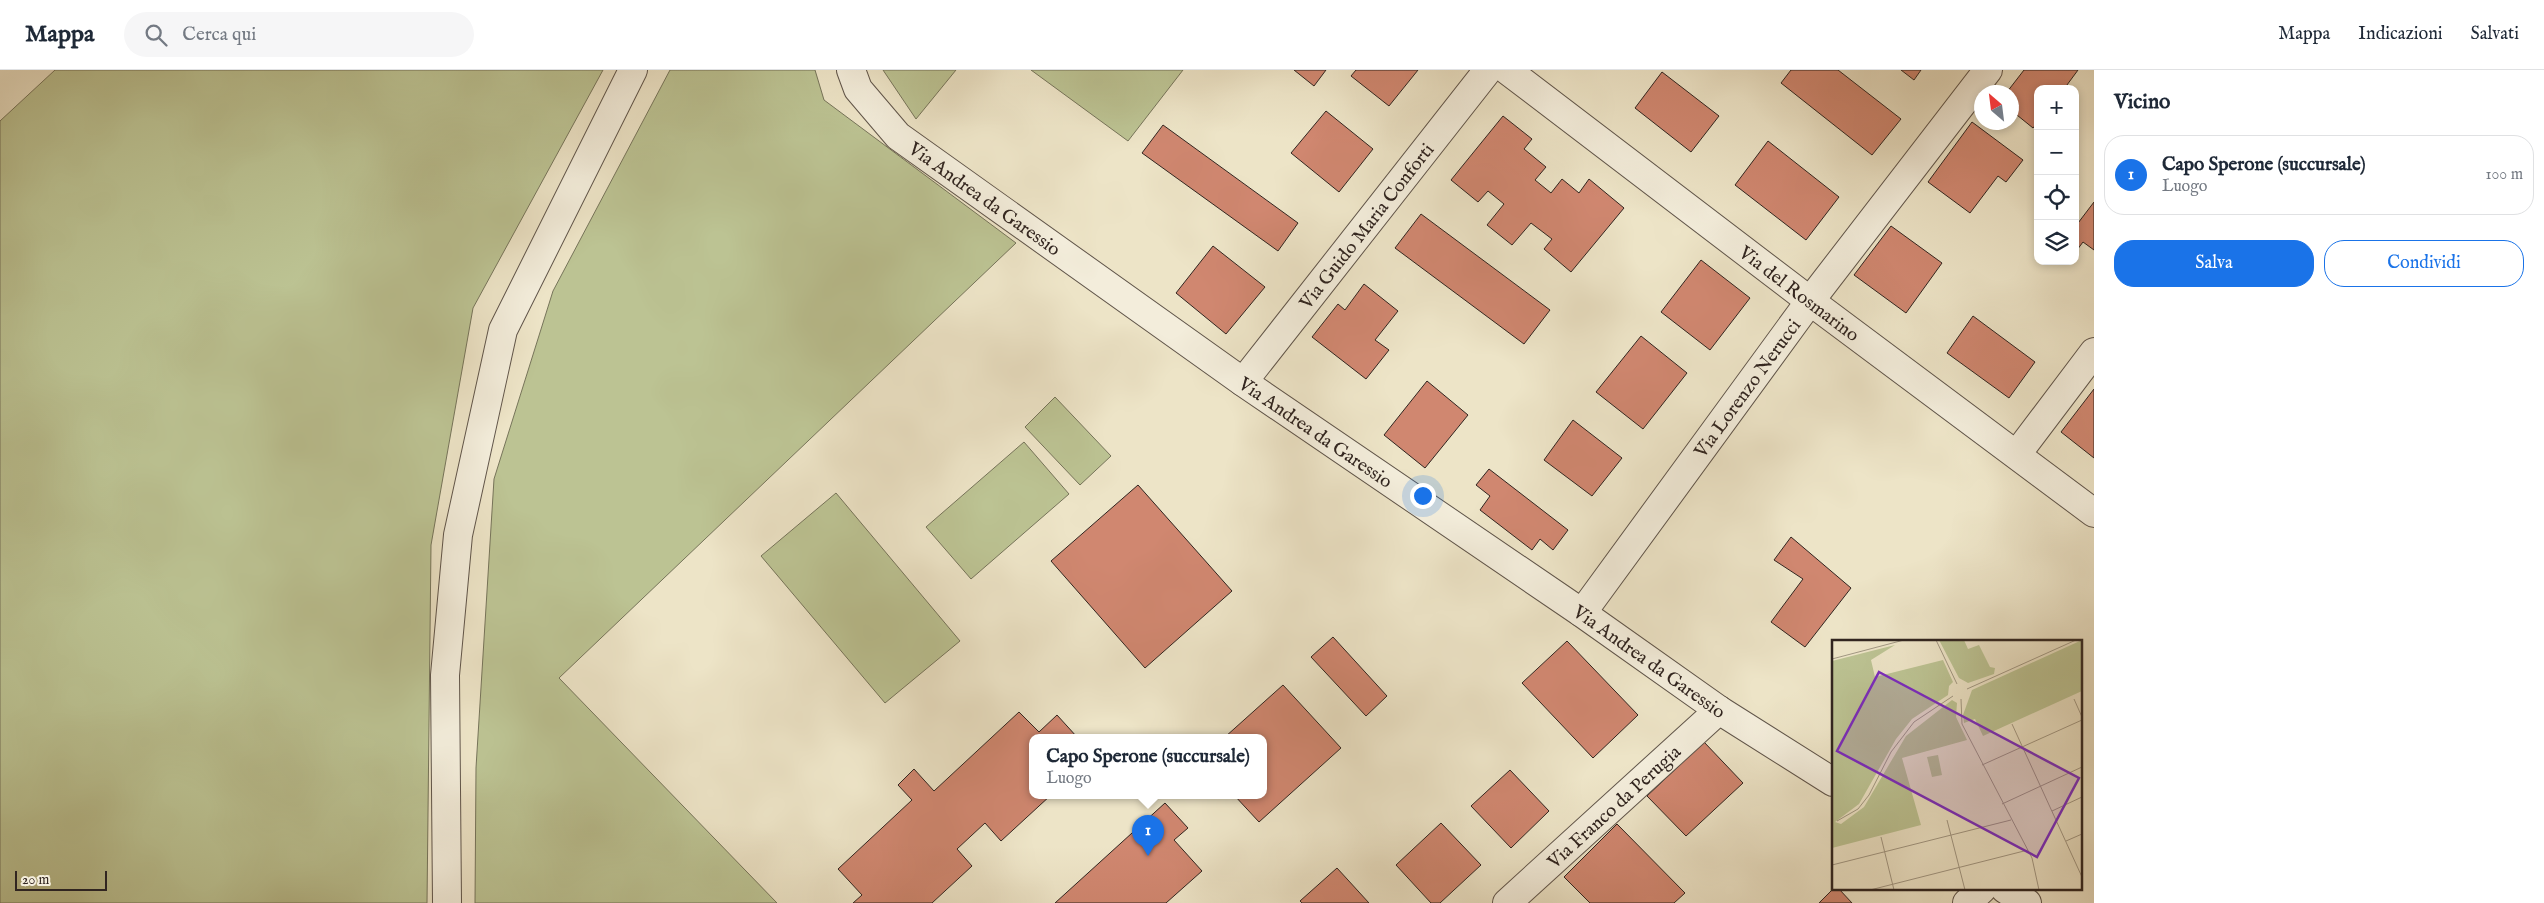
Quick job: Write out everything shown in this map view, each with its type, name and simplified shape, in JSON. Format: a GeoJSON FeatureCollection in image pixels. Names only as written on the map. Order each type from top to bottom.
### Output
{"type":"FeatureCollection","features":[{"type":"Feature","properties":{"kind":"street"},"geometry":{"type":"LineString","coordinates":[[447,903],[445,675],[458,535],[501,339],[633,70]]}},
{"type":"Feature","properties":{"kind":"street","name":"Via Andrea da Garessio"},"geometry":{"type":"LineString","coordinates":[[851,70],[858,89],[898,136],[1243,382],[1582,613],[1719,710],[1832,781]]}},
{"type":"Feature","properties":{"kind":"street","name":"Via Guido Maria Conforti"},"geometry":{"type":"LineString","coordinates":[[1243,382],[1488,70]]}},
{"type":"Feature","properties":{"kind":"street","name":"Via del Rosmarino"},"geometry":{"type":"LineString","coordinates":[[1507,70],[1810,301],[2094,513]]}},
{"type":"Feature","properties":{"kind":"street","name":"Via Lorenzo Nerucci"},"geometry":{"type":"LineString","coordinates":[[1582,613],[1810,301],[1988,70]]}},
{"type":"Feature","properties":{"kind":"street"},"geometry":{"type":"LineString","coordinates":[[2017,454],[2094,352]]}},
{"type":"Feature","properties":{"kind":"street","name":"Via Franco da Perugia"},"geometry":{"type":"LineString","coordinates":[[1507,903],[1719,710]]}},
{"type":"Feature","properties":{"kind":"street"},"geometry":{"type":"LineString","coordinates":[[1967,903],[1981,890]]}},
{"type":"Feature","properties":{"kind":"street"},"geometry":{"type":"LineString","coordinates":[[2006,890],[2027,903]]}},
{"type":"Feature","properties":{"kind":"green space"},"geometry":{"type":"Polygon","coordinates":[[[55,70],[603,70],[473,308],[431,545],[427,903],[0,903],[0,121],[55,70]]]}},
{"type":"Feature","properties":{"kind":"green space"},"geometry":{"type":"Polygon","coordinates":[[[670,70],[815,70],[824,100],[1016,243],[559,678],[777,903],[475,903],[476,768],[494,479],[553,291],[670,70]]]}},
{"type":"Feature","properties":{"kind":"green space"},"geometry":{"type":"Polygon","coordinates":[[[883,70],[956,70],[916,119],[883,70]]]}},
{"type":"Feature","properties":{"kind":"green space"},"geometry":{"type":"Polygon","coordinates":[[[1031,70],[1183,70],[1128,141],[1031,70]]]}},
{"type":"Feature","properties":{"kind":"green space"},"geometry":{"type":"Polygon","coordinates":[[[1055,397],[1111,456],[1080,485],[1025,427],[1055,397]]]}},
{"type":"Feature","properties":{"kind":"green space"},"geometry":{"type":"Polygon","coordinates":[[[1024,442],[1069,494],[971,579],[926,527],[1024,442]]]}},
{"type":"Feature","properties":{"kind":"green space"},"geometry":{"type":"Polygon","coordinates":[[[836,493],[960,641],[885,703],[761,556],[836,493]]]}},
{"type":"Feature","properties":{"kind":"building"},"geometry":{"type":"Polygon","coordinates":[[[1294,70],[1326,70],[1314,86],[1294,70]]]}},
{"type":"Feature","properties":{"kind":"building"},"geometry":{"type":"Polygon","coordinates":[[[1356,70],[1418,70],[1389,106],[1351,76],[1356,70]]]}},
{"type":"Feature","properties":{"kind":"building"},"geometry":{"type":"Polygon","coordinates":[[[1791,70],[1838,70],[1901,119],[1872,155],[1781,83],[1791,70]]]}},
{"type":"Feature","properties":{"kind":"building"},"geometry":{"type":"Polygon","coordinates":[[[1901,70],[1921,70],[1914,80],[1901,70]]]}},
{"type":"Feature","properties":{"kind":"building"},"geometry":{"type":"Polygon","coordinates":[[[2024,70],[2078,70],[2067,85],[2034,85],[2033,128],[2019,117],[2019,85],[2012,85],[2024,70]]]}},
{"type":"Feature","properties":{"kind":"building"},"geometry":{"type":"Polygon","coordinates":[[[1662,72],[1719,116],[1691,152],[1635,108],[1662,72]]]}},
{"type":"Feature","properties":{"kind":"building"},"geometry":{"type":"Polygon","coordinates":[[[1326,111],[1373,149],[1339,192],[1291,153],[1326,111]]]}},
{"type":"Feature","properties":{"kind":"building"},"geometry":{"type":"Polygon","coordinates":[[[1503,116],[1532,139],[1524,149],[1546,167],[1535,180],[1551,193],[1562,179],[1579,193],[1589,179],[1624,208],[1571,272],[1544,249],[1552,239],[1531,223],[1512,245],[1487,225],[1504,204],[1488,191],[1478,202],[1451,180],[1503,116]]]}},
{"type":"Feature","properties":{"kind":"building"},"geometry":{"type":"Polygon","coordinates":[[[1972,122],[1974,123],[1974,130],[1983,130],[2023,160],[2006,182],[1998,176],[1970,213],[1928,182],[1972,122]]]}},
{"type":"Feature","properties":{"kind":"building"},"geometry":{"type":"Polygon","coordinates":[[[1163,125],[1298,223],[1278,251],[1142,153],[1163,125]]]}},
{"type":"Feature","properties":{"kind":"building"},"geometry":{"type":"Polygon","coordinates":[[[1768,141],[1839,197],[1806,240],[1735,185],[1768,141]]]}},
{"type":"Feature","properties":{"kind":"building"},"geometry":{"type":"Polygon","coordinates":[[[2094,202],[2094,250],[2083,242],[2079,247],[2079,222],[2094,202]]]}},
{"type":"Feature","properties":{"kind":"building"},"geometry":{"type":"Polygon","coordinates":[[[1421,214],[1550,310],[1524,344],[1395,248],[1421,214]]]}},
{"type":"Feature","properties":{"kind":"building"},"geometry":{"type":"Polygon","coordinates":[[[1891,226],[1942,263],[1906,313],[1854,275],[1891,226]]]}},
{"type":"Feature","properties":{"kind":"building"},"geometry":{"type":"Polygon","coordinates":[[[1213,246],[1265,287],[1226,334],[1176,293],[1213,246]]]}},
{"type":"Feature","properties":{"kind":"building"},"geometry":{"type":"Polygon","coordinates":[[[1701,260],[1750,298],[1710,350],[1661,312],[1701,260]]]}},
{"type":"Feature","properties":{"kind":"building"},"geometry":{"type":"Polygon","coordinates":[[[1364,284],[1398,311],[1375,340],[1389,350],[1366,379],[1312,337],[1338,304],[1345,310],[1364,284]]]}},
{"type":"Feature","properties":{"kind":"building"},"geometry":{"type":"Polygon","coordinates":[[[1973,316],[2035,362],[2009,398],[1947,353],[1973,316]]]}},
{"type":"Feature","properties":{"kind":"building"},"geometry":{"type":"Polygon","coordinates":[[[1641,336],[1687,373],[1643,429],[1596,392],[1641,336]]]}},
{"type":"Feature","properties":{"kind":"building"},"geometry":{"type":"Polygon","coordinates":[[[1427,381],[1468,415],[1425,468],[1384,435],[1427,381]]]}},
{"type":"Feature","properties":{"kind":"building"},"geometry":{"type":"Polygon","coordinates":[[[2094,389],[2094,458],[2061,432],[2094,389]]]}},
{"type":"Feature","properties":{"kind":"building"},"geometry":{"type":"Polygon","coordinates":[[[1573,420],[1622,458],[1592,496],[1544,460],[1573,420]]]}},
{"type":"Feature","properties":{"kind":"building"},"geometry":{"type":"Polygon","coordinates":[[[1489,469],[1568,530],[1553,550],[1540,539],[1532,550],[1480,510],[1490,496],[1476,485],[1489,469]]]}},
{"type":"Feature","properties":{"kind":"building"},"geometry":{"type":"Polygon","coordinates":[[[1138,485],[1232,591],[1145,668],[1051,561],[1138,485]]]}},
{"type":"Feature","properties":{"kind":"building"},"geometry":{"type":"Polygon","coordinates":[[[1791,537],[1851,588],[1805,647],[1771,622],[1803,579],[1774,560],[1791,537]]]}},
{"type":"Feature","properties":{"kind":"building"},"geometry":{"type":"Polygon","coordinates":[[[1333,637],[1387,696],[1366,716],[1311,657],[1333,637]]]}},
{"type":"Feature","properties":{"kind":"building"},"geometry":{"type":"Polygon","coordinates":[[[1567,641],[1638,715],[1593,758],[1522,683],[1567,641]]]}},
{"type":"Feature","properties":{"kind":"building"},"geometry":{"type":"Polygon","coordinates":[[[1283,685],[1341,748],[1259,822],[1238,799],[1267,799],[1267,734],[1228,734],[1283,685]]]}},
{"type":"Feature","properties":{"kind":"building"},"geometry":{"type":"Polygon","coordinates":[[[1019,712],[1039,732],[1057,715],[1074,734],[1029,734],[1029,799],[1047,799],[1001,841],[985,823],[957,849],[972,866],[932,903],[853,903],[862,895],[838,869],[912,800],[898,785],[914,769],[934,791],[1019,712]]]}},
{"type":"Feature","properties":{"kind":"building"},"geometry":{"type":"Polygon","coordinates":[[[1704,742],[1743,783],[1686,836],[1647,796],[1704,742]]]}},
{"type":"Feature","properties":{"kind":"building"},"geometry":{"type":"Polygon","coordinates":[[[1510,770],[1549,811],[1511,848],[1471,806],[1510,770]]]}},
{"type":"Feature","properties":{"kind":"building"},"geometry":{"type":"Polygon","coordinates":[[[1165,803],[1188,828],[1174,840],[1202,871],[1166,903],[1055,903],[1165,803]]]}},
{"type":"Feature","properties":{"kind":"building"},"geometry":{"type":"Polygon","coordinates":[[[1441,823],[1481,865],[1440,903],[1431,903],[1396,865],[1441,823]]]}},
{"type":"Feature","properties":{"kind":"building"},"geometry":{"type":"Polygon","coordinates":[[[1617,824],[1685,893],[1674,903],[1590,903],[1564,877],[1617,824]]]}},
{"type":"Feature","properties":{"kind":"building"},"geometry":{"type":"Polygon","coordinates":[[[1337,868],[1369,903],[1302,903],[1300,901],[1337,868]]]}},
{"type":"Feature","properties":{"kind":"building"},"geometry":{"type":"Polygon","coordinates":[[[1832,890],[1840,890],[1852,903],[1819,903],[1832,890]]]}},
{"type":"Feature","properties":{"kind":"place","name":"Capo Sperone (succursale)"},"geometry":{"type":"Point","coordinates":[1148,856]}}]}
